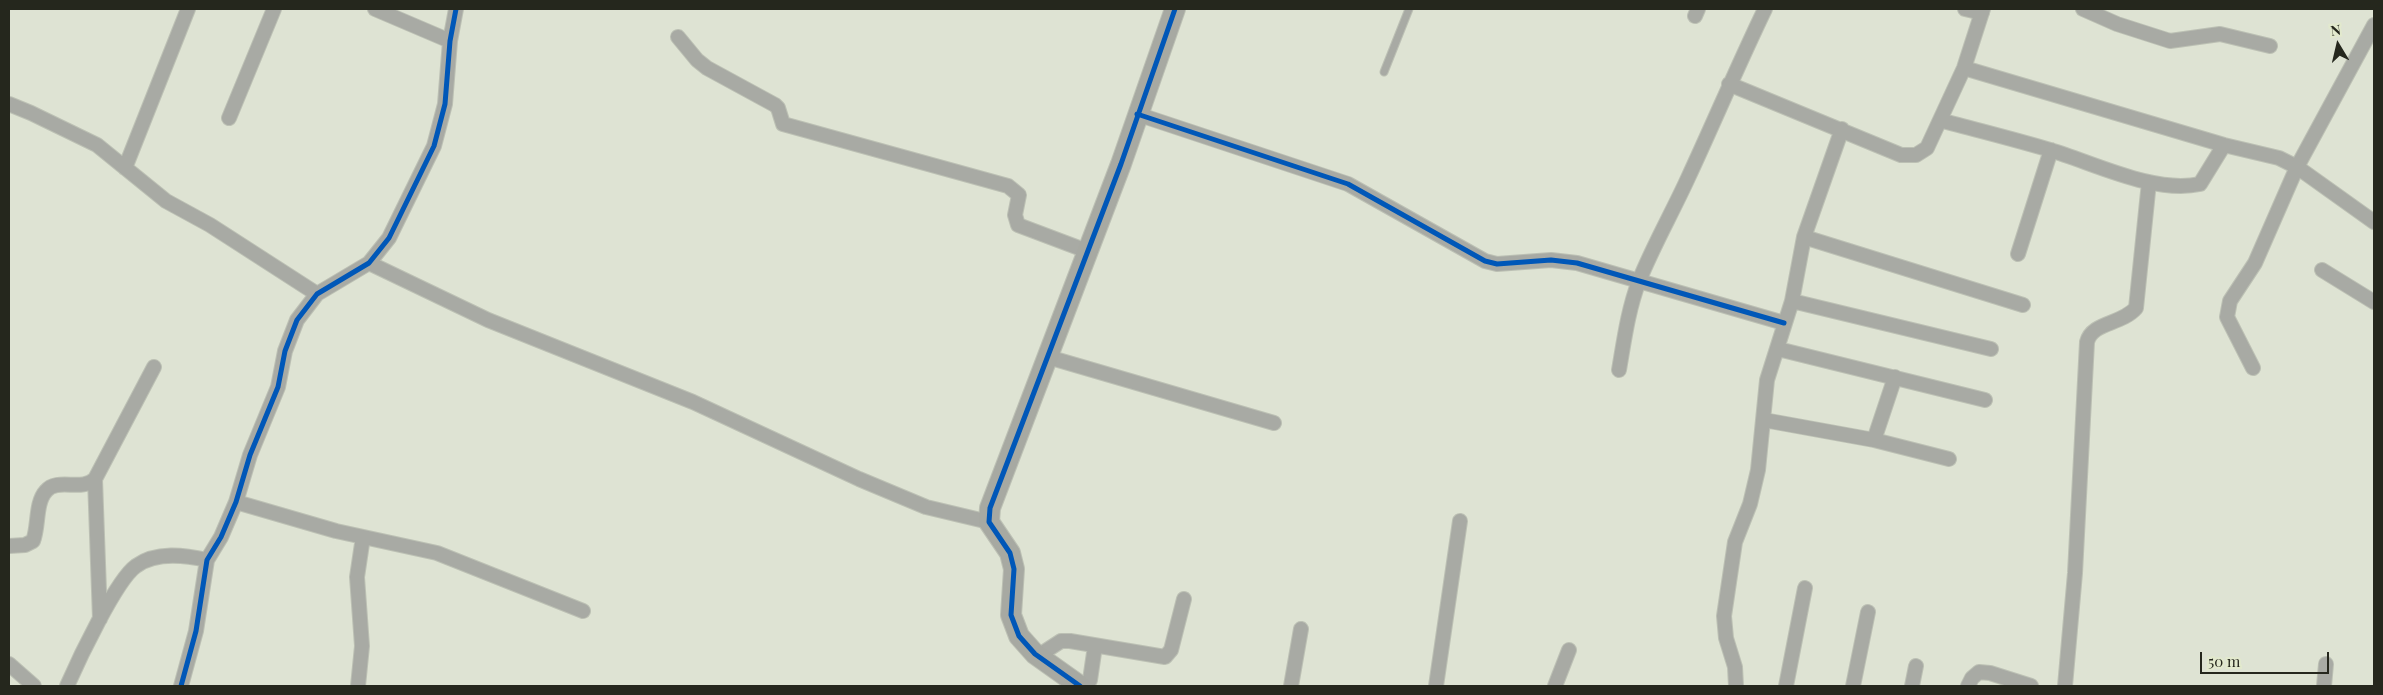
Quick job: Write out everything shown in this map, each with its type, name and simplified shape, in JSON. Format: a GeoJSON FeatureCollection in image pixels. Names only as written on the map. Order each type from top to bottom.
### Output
{"type":"FeatureCollection","features":[{"type":"Feature","properties":{"kind":"street"},"geometry":{"type":"LineString","coordinates":[[125,168],[188,9]]}},
{"type":"Feature","properties":{"kind":"street"},"geometry":{"type":"LineString","coordinates":[[229,118],[274,9]]}},
{"type":"Feature","properties":{"kind":"street"},"geometry":{"type":"LineString","coordinates":[[375,9],[450,41]]}},
{"type":"Feature","properties":{"kind":"street"},"geometry":{"type":"LineString","coordinates":[[181,686],[196,631],[207,560],[221,537],[236,502],[250,455],[278,387],[285,351],[297,320],[317,294],[369,263],[389,238],[434,146],[445,104],[450,41],[456,9]]}},
{"type":"Feature","properties":{"kind":"street"},"geometry":{"type":"LineString","coordinates":[[1095,646],[1090,680],[1086,684],[1080,685],[1038,656],[1019,636],[1011,616],[1014,569],[1010,552],[990,522],[990,508],[1121,164],[1175,9]]}},
{"type":"Feature","properties":{"kind":"street"},"geometry":{"type":"LineString","coordinates":[[1619,370],[1630,309],[1638,282],[1687,180],[1729,84],[1766,9]]}},
{"type":"Feature","properties":{"kind":"street"},"geometry":{"type":"LineString","coordinates":[[1729,84],[1842,129],[1901,155],[1916,155],[1927,148],[1964,68],[1983,11],[1965,9]]}},
{"type":"Feature","properties":{"kind":"street"},"geometry":{"type":"LineString","coordinates":[[2083,9],[2117,24],[2170,41],[2220,34],[2270,46]]}},
{"type":"Feature","properties":{"kind":"street"},"geometry":{"type":"LineString","coordinates":[[2252,368],[2227,316],[2230,301],[2255,263],[2297,168],[2374,25]]}},
{"type":"Feature","properties":{"kind":"street"},"geometry":{"type":"LineString","coordinates":[[678,37],[697,60],[707,68],[775,105],[778,108],[783,124],[1008,186],[1019,195],[1015,214],[1018,225],[1087,251]]}},
{"type":"Feature","properties":{"kind":"street"},"geometry":{"type":"LineString","coordinates":[[1964,68],[2224,145],[2279,158],[2297,168],[2374,222]]}},
{"type":"Feature","properties":{"kind":"street"},"geometry":{"type":"LineString","coordinates":[[9,104],[97,145],[166,201],[210,225],[317,294]]}},
{"type":"Feature","properties":{"kind":"street"},"geometry":{"type":"LineString","coordinates":[[1137,114],[1348,184],[1485,261],[1497,264],[1551,260],[1578,264],[1784,323]]}},
{"type":"Feature","properties":{"kind":"street"},"geometry":{"type":"LineString","coordinates":[[1940,120],[2051,150],[2149,182],[2185,187],[2200,184],[2224,145]]}},
{"type":"Feature","properties":{"kind":"street"},"geometry":{"type":"LineString","coordinates":[[1736,686],[1735,667],[1726,638],[1724,616],[1735,542],[1754,487],[1764,420],[1767,380],[1792,301],[1804,237],[1842,129]]}},
{"type":"Feature","properties":{"kind":"street"},"geometry":{"type":"LineString","coordinates":[[2018,254],[2051,150]]}},
{"type":"Feature","properties":{"kind":"street"},"geometry":{"type":"LineString","coordinates":[[2065,686],[2075,573],[2087,342],[2090,333],[2095,329],[2123,318],[2136,308],[2149,182]]}},
{"type":"Feature","properties":{"kind":"street"},"geometry":{"type":"LineString","coordinates":[[1804,237],[2023,305]]}},
{"type":"Feature","properties":{"kind":"street"},"geometry":{"type":"LineString","coordinates":[[369,263],[488,320],[694,402],[859,479],[926,507],[990,522]]}},
{"type":"Feature","properties":{"kind":"street"},"geometry":{"type":"LineString","coordinates":[[2322,270],[2374,302]]}},
{"type":"Feature","properties":{"kind":"street"},"geometry":{"type":"LineString","coordinates":[[1792,301],[1991,349]]}},
{"type":"Feature","properties":{"kind":"street"},"geometry":{"type":"LineString","coordinates":[[1778,349],[1985,400]]}},
{"type":"Feature","properties":{"kind":"street"},"geometry":{"type":"LineString","coordinates":[[1048,357],[1274,423]]}},
{"type":"Feature","properties":{"kind":"street"},"geometry":{"type":"LineString","coordinates":[[100,620],[94,479],[154,367]]}},
{"type":"Feature","properties":{"kind":"street"},"geometry":{"type":"LineString","coordinates":[[1874,440],[1895,377]]}},
{"type":"Feature","properties":{"kind":"street"},"geometry":{"type":"LineString","coordinates":[[1764,420],[1874,440],[1949,459]]}},
{"type":"Feature","properties":{"kind":"street"},"geometry":{"type":"LineString","coordinates":[[9,546],[25,545],[33,541],[41,500],[46,490],[54,485],[84,484],[94,479]]}},
{"type":"Feature","properties":{"kind":"street"},"geometry":{"type":"LineString","coordinates":[[236,502],[363,537],[437,552],[583,611]]}},
{"type":"Feature","properties":{"kind":"street"},"geometry":{"type":"LineString","coordinates":[[1436,686],[1460,521]]}},
{"type":"Feature","properties":{"kind":"street"},"geometry":{"type":"LineString","coordinates":[[358,686],[362,646],[357,577],[363,537]]}},
{"type":"Feature","properties":{"kind":"street"},"geometry":{"type":"LineString","coordinates":[[67,686],[100,620],[135,566],[148,559],[185,555],[207,560]]}},
{"type":"Feature","properties":{"kind":"street"},"geometry":{"type":"LineString","coordinates":[[1786,686],[1805,588]]}},
{"type":"Feature","properties":{"kind":"street"},"geometry":{"type":"LineString","coordinates":[[1038,656],[1061,641],[1164,657],[1170,650],[1184,599]]}},
{"type":"Feature","properties":{"kind":"street"},"geometry":{"type":"LineString","coordinates":[[1853,686],[1868,612]]}},
{"type":"Feature","properties":{"kind":"street"},"geometry":{"type":"LineString","coordinates":[[1292,686],[1301,629]]}},
{"type":"Feature","properties":{"kind":"street"},"geometry":{"type":"LineString","coordinates":[[1555,686],[1569,650]]}},
{"type":"Feature","properties":{"kind":"street"},"geometry":{"type":"LineString","coordinates":[[9,664],[34,686]]}},
{"type":"Feature","properties":{"kind":"street"},"geometry":{"type":"LineString","coordinates":[[2324,686],[2326,664]]}},
{"type":"Feature","properties":{"kind":"street"},"geometry":{"type":"LineString","coordinates":[[1912,686],[1916,666]]}},
{"type":"Feature","properties":{"kind":"street"},"geometry":{"type":"LineString","coordinates":[[1968,686],[1972,678],[1979,672],[1990,673],[2031,686]]}},
{"type":"Feature","properties":{"kind":"lane"},"geometry":{"type":"LineString","coordinates":[[1384,72],[1409,9]]}},
{"type":"Feature","properties":{"kind":"cycle path"},"geometry":{"type":"LineString","coordinates":[[181,686],[196,631],[207,560],[221,537],[236,502],[250,455],[278,387],[285,351],[297,320],[317,294],[369,263],[389,238],[434,146],[445,104],[450,41],[456,9]]}},
{"type":"Feature","properties":{"kind":"cycle path"},"geometry":{"type":"LineString","coordinates":[[1080,686],[1035,654],[1019,636],[1011,615],[1014,569],[1010,553],[989,522],[990,508],[1121,164],[1175,9]]}},
{"type":"Feature","properties":{"kind":"cycle path"},"geometry":{"type":"LineString","coordinates":[[1137,114],[1348,184],[1485,261],[1497,264],[1551,260],[1577,263],[1784,323]]}}]}
